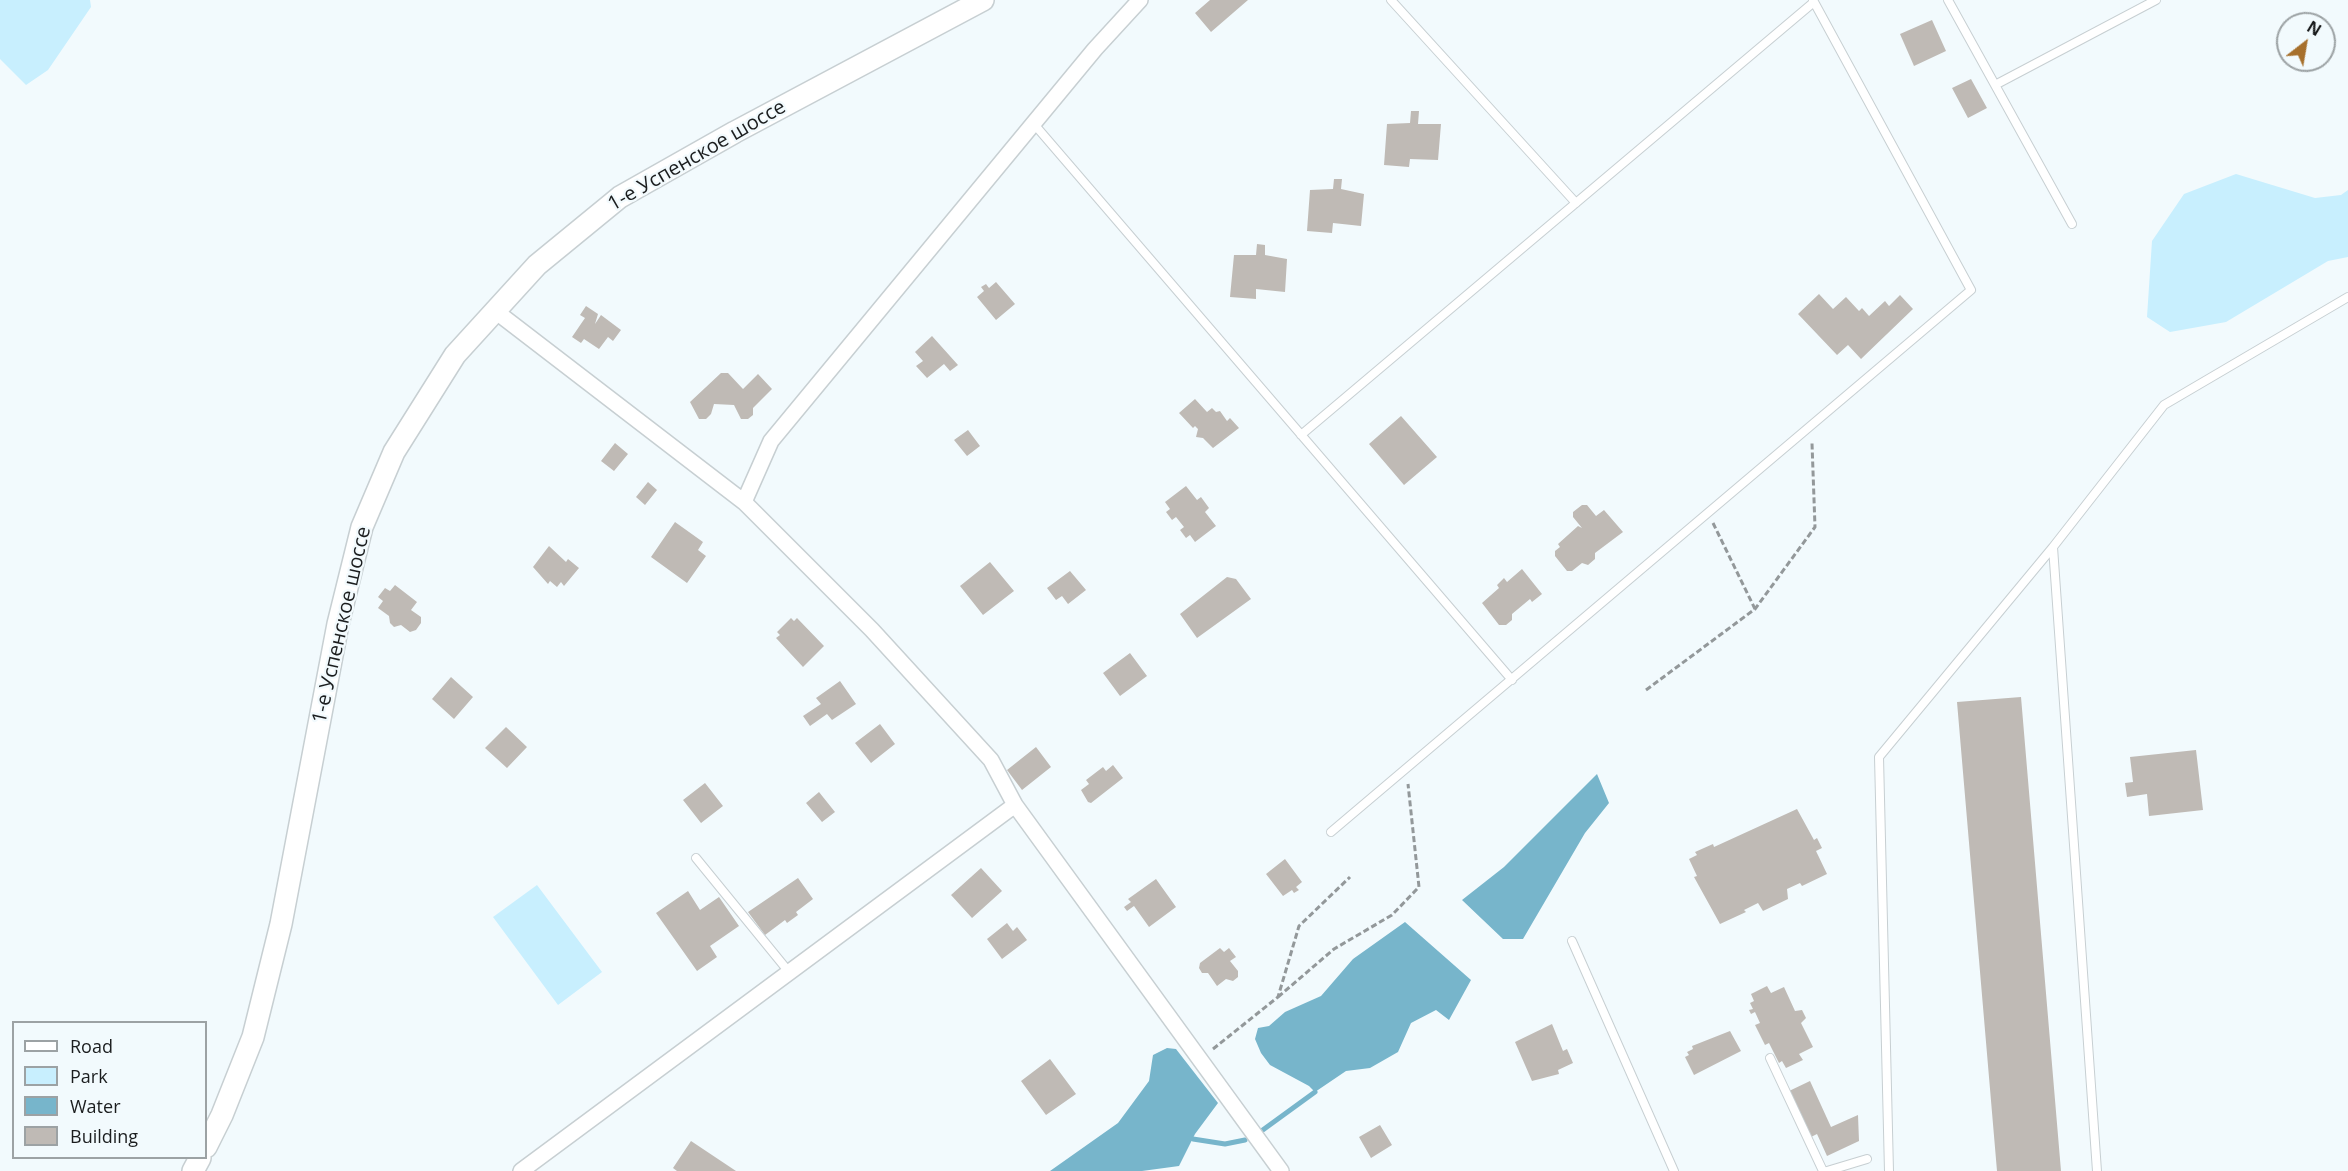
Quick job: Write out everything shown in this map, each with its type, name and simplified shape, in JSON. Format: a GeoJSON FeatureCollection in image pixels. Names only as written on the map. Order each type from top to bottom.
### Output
{"type":"FeatureCollection","features":[{"type":"Feature","properties":{"kind":"main road","name":"1-е Успенское шоссе"},"geometry":{"type":"LineString","coordinates":[[207,1145],[237,1080],[255,1026],[281,924],[338,624],[362,527],[400,442],[455,356],[494,310],[537,265],[620,197],[735,132],[983,0]]}},
{"type":"Feature","properties":{"kind":"street"},"geometry":{"type":"LineString","coordinates":[[744,502],[771,441],[1140,0]]}},
{"type":"Feature","properties":{"kind":"street"},"geometry":{"type":"LineString","coordinates":[[494,310],[744,502],[872,630],[991,760],[1015,805],[1281,1171]]}},
{"type":"Feature","properties":{"kind":"street"},"geometry":{"type":"LineString","coordinates":[[521,1171],[1015,805]]}},
{"type":"Feature","properties":{"kind":"lane"},"geometry":{"type":"LineString","coordinates":[[1391,0],[1576,203]]}},
{"type":"Feature","properties":{"kind":"lane"},"geometry":{"type":"LineString","coordinates":[[1948,0],[2072,224]]}},
{"type":"Feature","properties":{"kind":"lane"},"geometry":{"type":"LineString","coordinates":[[1995,85],[2156,0]]}},
{"type":"Feature","properties":{"kind":"lane"},"geometry":{"type":"LineString","coordinates":[[1301,435],[1813,1],[1971,290],[1331,832]]}},
{"type":"Feature","properties":{"kind":"lane"},"geometry":{"type":"LineString","coordinates":[[1034,124],[1512,680]]}},
{"type":"Feature","properties":{"kind":"lane"},"geometry":{"type":"LineString","coordinates":[[1889,1171],[1879,757],[2053,547],[2164,405],[2348,297]]}},
{"type":"Feature","properties":{"kind":"lane"},"geometry":{"type":"LineString","coordinates":[[2053,547],[2097,1171]]}},
{"type":"Feature","properties":{"kind":"lane"},"geometry":{"type":"LineString","coordinates":[[696,858],[789,972]]}},
{"type":"Feature","properties":{"kind":"lane"},"geometry":{"type":"LineString","coordinates":[[1572,941],[1674,1171]]}},
{"type":"Feature","properties":{"kind":"lane"},"geometry":{"type":"LineString","coordinates":[[1770,1058],[1825,1171],[1867,1159]]}},
{"type":"Feature","properties":{"kind":"path"},"geometry":{"type":"LineString","coordinates":[[1647,690],[1755,609],[1815,527],[1811,426]]}},
{"type":"Feature","properties":{"kind":"path"},"geometry":{"type":"LineString","coordinates":[[1708,514],[1755,609]]}},
{"type":"Feature","properties":{"kind":"path"},"geometry":{"type":"LineString","coordinates":[[1200,1059],[1334,949],[1392,915],[1419,887],[1407,768]]}},
{"type":"Feature","properties":{"kind":"path"},"geometry":{"type":"LineString","coordinates":[[1278,997],[1299,926],[1350,877]]}},
{"type":"Feature","properties":{"kind":"green space"},"geometry":{"type":"Polygon","coordinates":[[[0,0],[90,0],[91,7],[48,70],[26,85],[0,59],[0,0]]]}},
{"type":"Feature","properties":{"kind":"green space"},"geometry":{"type":"Polygon","coordinates":[[[2236,174],[2315,198],[2341,195],[2348,190],[2348,257],[2328,261],[2226,322],[2170,332],[2147,317],[2152,241],[2184,194],[2236,174]]]}},
{"type":"Feature","properties":{"kind":"green space"},"geometry":{"type":"Polygon","coordinates":[[[537,885],[602,972],[558,1005],[493,917],[537,885]]]}},
{"type":"Feature","properties":{"kind":"water"},"geometry":{"type":"Polygon","coordinates":[[[1597,774],[1609,803],[1585,833],[1523,939],[1503,939],[1462,900],[1504,867],[1597,774]]]}},
{"type":"Feature","properties":{"kind":"water"},"geometry":{"type":"Polygon","coordinates":[[[1405,922],[1471,980],[1449,1020],[1436,1010],[1411,1023],[1398,1052],[1370,1068],[1346,1071],[1315,1092],[1309,1086],[1270,1065],[1255,1039],[1258,1028],[1269,1026],[1285,1012],[1321,996],[1353,959],[1405,922]]]}},
{"type":"Feature","properties":{"kind":"water"},"geometry":{"type":"Polygon","coordinates":[[[1167,1048],[1176,1049],[1218,1103],[1195,1134],[1179,1166],[1142,1171],[1050,1171],[1118,1123],[1149,1081],[1153,1055],[1167,1048]]]}},
{"type":"Feature","properties":{"kind":"building"},"geometry":{"type":"Polygon","coordinates":[[[1210,0],[1248,0],[1211,32],[1195,13],[1210,0]]]}},
{"type":"Feature","properties":{"kind":"building"},"geometry":{"type":"Polygon","coordinates":[[[1932,20],[1946,51],[1914,66],[1900,34],[1932,20]]]}},
{"type":"Feature","properties":{"kind":"building"},"geometry":{"type":"Polygon","coordinates":[[[1971,79],[1987,108],[1968,118],[1952,88],[1971,79]]]}},
{"type":"Feature","properties":{"kind":"building"},"geometry":{"type":"Polygon","coordinates":[[[1411,111],[1419,111],[1418,124],[1441,124],[1438,160],[1410,159],[1409,167],[1384,165],[1387,124],[1410,123],[1411,111]]]}},
{"type":"Feature","properties":{"kind":"building"},"geometry":{"type":"Polygon","coordinates":[[[1334,179],[1342,179],[1341,189],[1364,194],[1361,226],[1333,223],[1332,233],[1307,231],[1310,190],[1333,189],[1334,179]]]}},
{"type":"Feature","properties":{"kind":"building"},"geometry":{"type":"Polygon","coordinates":[[[1257,244],[1265,245],[1265,255],[1287,259],[1285,292],[1256,289],[1256,299],[1230,297],[1234,255],[1256,255],[1257,244]]]}},
{"type":"Feature","properties":{"kind":"building"},"geometry":{"type":"Polygon","coordinates":[[[996,282],[1015,304],[996,320],[977,297],[984,291],[981,287],[986,284],[989,288],[996,282]]]}},
{"type":"Feature","properties":{"kind":"building"},"geometry":{"type":"Polygon","coordinates":[[[1819,294],[1833,309],[1846,297],[1859,311],[1862,308],[1869,316],[1885,301],[1889,306],[1900,295],[1913,309],[1861,359],[1848,345],[1837,355],[1798,314],[1819,294]]]}},
{"type":"Feature","properties":{"kind":"building"},"geometry":{"type":"Polygon","coordinates":[[[586,306],[598,314],[595,324],[601,315],[621,330],[613,341],[608,337],[599,349],[584,339],[581,343],[572,337],[585,318],[580,315],[586,306]]]}},
{"type":"Feature","properties":{"kind":"building"},"geometry":{"type":"Polygon","coordinates":[[[932,336],[958,365],[950,371],[944,364],[927,378],[916,366],[923,361],[915,352],[932,336]]]}},
{"type":"Feature","properties":{"kind":"building"},"geometry":{"type":"Polygon","coordinates":[[[721,373],[728,373],[743,389],[758,374],[772,389],[753,408],[753,415],[748,419],[741,419],[734,405],[714,404],[711,414],[706,419],[699,419],[690,402],[721,373]]]}},
{"type":"Feature","properties":{"kind":"building"},"geometry":{"type":"Polygon","coordinates":[[[1195,399],[1207,412],[1212,408],[1216,412],[1220,411],[1227,421],[1230,418],[1239,428],[1213,448],[1203,438],[1196,437],[1198,429],[1195,426],[1193,428],[1179,413],[1195,399]]]}},
{"type":"Feature","properties":{"kind":"building"},"geometry":{"type":"Polygon","coordinates":[[[1401,416],[1437,457],[1404,485],[1369,444],[1401,416]]]}},
{"type":"Feature","properties":{"kind":"building"},"geometry":{"type":"Polygon","coordinates":[[[968,430],[980,446],[967,456],[954,440],[968,430]]]}},
{"type":"Feature","properties":{"kind":"building"},"geometry":{"type":"Polygon","coordinates":[[[615,443],[628,454],[614,471],[601,461],[615,443]]]}},
{"type":"Feature","properties":{"kind":"building"},"geometry":{"type":"Polygon","coordinates":[[[648,482],[657,490],[645,505],[636,497],[648,482]]]}},
{"type":"Feature","properties":{"kind":"building"},"geometry":{"type":"Polygon","coordinates":[[[1186,486],[1197,500],[1201,497],[1209,508],[1205,512],[1216,526],[1195,542],[1190,535],[1186,538],[1180,530],[1184,527],[1176,517],[1172,520],[1166,512],[1170,509],[1165,502],[1186,486]]]}},
{"type":"Feature","properties":{"kind":"building"},"geometry":{"type":"Polygon","coordinates":[[[1582,505],[1587,505],[1596,516],[1604,510],[1623,532],[1595,553],[1595,559],[1588,565],[1582,563],[1572,571],[1567,571],[1555,556],[1555,551],[1560,547],[1558,544],[1578,526],[1582,528],[1573,517],[1573,512],[1582,505]]]}},
{"type":"Feature","properties":{"kind":"building"},"geometry":{"type":"Polygon","coordinates":[[[675,522],[703,542],[698,550],[706,556],[687,583],[651,557],[675,522]]]}},
{"type":"Feature","properties":{"kind":"building"},"geometry":{"type":"Polygon","coordinates":[[[549,546],[566,562],[568,559],[579,568],[564,586],[561,582],[557,587],[550,581],[548,584],[533,567],[549,546]]]}},
{"type":"Feature","properties":{"kind":"building"},"geometry":{"type":"Polygon","coordinates":[[[990,562],[1014,591],[983,615],[960,586],[990,562]]]}},
{"type":"Feature","properties":{"kind":"building"},"geometry":{"type":"Polygon","coordinates":[[[1522,569],[1542,594],[1532,602],[1530,599],[1512,614],[1512,620],[1506,625],[1499,625],[1482,603],[1499,588],[1497,585],[1504,578],[1507,582],[1522,569]]]}},
{"type":"Feature","properties":{"kind":"building"},"geometry":{"type":"Polygon","coordinates":[[[1070,571],[1086,590],[1068,604],[1062,596],[1056,600],[1047,588],[1070,571]]]}},
{"type":"Feature","properties":{"kind":"building"},"geometry":{"type":"Polygon","coordinates":[[[1227,577],[1236,579],[1251,599],[1197,638],[1180,614],[1227,577]]]}},
{"type":"Feature","properties":{"kind":"building"},"geometry":{"type":"Polygon","coordinates":[[[395,585],[417,602],[411,610],[421,617],[421,623],[416,630],[410,632],[401,625],[394,627],[390,623],[389,616],[378,608],[383,601],[378,597],[385,588],[390,591],[395,585]]]}},
{"type":"Feature","properties":{"kind":"building"},"geometry":{"type":"Polygon","coordinates":[[[791,618],[794,621],[797,618],[824,646],[803,667],[776,638],[780,635],[777,632],[791,618]]]}},
{"type":"Feature","properties":{"kind":"building"},"geometry":{"type":"Polygon","coordinates":[[[1130,653],[1147,676],[1120,696],[1103,673],[1130,653]]]}},
{"type":"Feature","properties":{"kind":"building"},"geometry":{"type":"Polygon","coordinates":[[[451,677],[473,697],[454,719],[432,699],[451,677]]]}},
{"type":"Feature","properties":{"kind":"building"},"geometry":{"type":"Polygon","coordinates":[[[840,681],[856,704],[832,720],[827,714],[810,726],[803,716],[821,704],[816,698],[840,681]]]}},
{"type":"Feature","properties":{"kind":"building"},"geometry":{"type":"Polygon","coordinates":[[[2021,697],[2061,1171],[1997,1171],[1957,702],[2021,697]]]}},
{"type":"Feature","properties":{"kind":"building"},"geometry":{"type":"Polygon","coordinates":[[[880,724],[895,744],[871,763],[855,743],[880,724]]]}},
{"type":"Feature","properties":{"kind":"building"},"geometry":{"type":"Polygon","coordinates":[[[506,727],[527,747],[507,768],[485,748],[506,727]]]}},
{"type":"Feature","properties":{"kind":"building"},"geometry":{"type":"Polygon","coordinates":[[[1036,747],[1051,767],[1022,790],[1007,770],[1036,747]]]}},
{"type":"Feature","properties":{"kind":"building"},"geometry":{"type":"Polygon","coordinates":[[[2196,750],[2203,810],[2149,816],[2147,794],[2127,797],[2125,783],[2133,782],[2130,757],[2196,750]]]}},
{"type":"Feature","properties":{"kind":"building"},"geometry":{"type":"Polygon","coordinates":[[[1113,765],[1123,778],[1091,803],[1088,802],[1081,790],[1089,784],[1086,780],[1103,767],[1106,771],[1113,765]]]}},
{"type":"Feature","properties":{"kind":"building"},"geometry":{"type":"Polygon","coordinates":[[[705,783],[723,806],[701,823],[683,800],[705,783]]]}},
{"type":"Feature","properties":{"kind":"building"},"geometry":{"type":"Polygon","coordinates":[[[819,792],[835,812],[822,822],[806,803],[819,792]]]}},
{"type":"Feature","properties":{"kind":"building"},"geometry":{"type":"Polygon","coordinates":[[[1797,809],[1814,840],[1817,838],[1822,848],[1816,851],[1827,874],[1802,886],[1800,883],[1787,889],[1788,899],[1763,911],[1758,903],[1744,910],[1746,912],[1720,924],[1694,877],[1697,876],[1689,859],[1697,855],[1695,852],[1713,844],[1714,847],[1797,809]]]}},
{"type":"Feature","properties":{"kind":"building"},"geometry":{"type":"Polygon","coordinates":[[[1285,859],[1302,882],[1296,887],[1299,890],[1294,893],[1292,890],[1283,896],[1266,874],[1285,859]]]}},
{"type":"Feature","properties":{"kind":"building"},"geometry":{"type":"Polygon","coordinates":[[[981,868],[1002,891],[972,918],[951,895],[981,868]]]}},
{"type":"Feature","properties":{"kind":"building"},"geometry":{"type":"Polygon","coordinates":[[[798,878],[813,899],[796,912],[798,915],[787,923],[785,920],[765,935],[748,912],[798,878]]]}},
{"type":"Feature","properties":{"kind":"building"},"geometry":{"type":"Polygon","coordinates":[[[1156,879],[1176,907],[1149,927],[1134,906],[1127,911],[1124,907],[1131,902],[1128,899],[1156,879]]]}},
{"type":"Feature","properties":{"kind":"building"},"geometry":{"type":"Polygon","coordinates":[[[688,891],[700,910],[719,897],[739,926],[710,946],[717,957],[697,971],[656,913],[688,891]]]}},
{"type":"Feature","properties":{"kind":"building"},"geometry":{"type":"Polygon","coordinates":[[[1007,923],[1013,931],[1017,927],[1027,940],[1002,959],[987,939],[1007,923]]]}},
{"type":"Feature","properties":{"kind":"building"},"geometry":{"type":"Polygon","coordinates":[[[1220,948],[1224,952],[1229,948],[1236,957],[1230,961],[1238,971],[1238,977],[1233,981],[1226,979],[1217,986],[1208,973],[1202,973],[1199,968],[1200,963],[1220,948]]]}},
{"type":"Feature","properties":{"kind":"building"},"geometry":{"type":"Polygon","coordinates":[[[1767,986],[1771,993],[1784,987],[1795,1011],[1802,1010],[1806,1018],[1801,1023],[1813,1047],[1799,1054],[1803,1060],[1786,1068],[1782,1061],[1779,1063],[1769,1043],[1765,1045],[1755,1025],[1760,1023],[1755,1012],[1751,1014],[1749,1010],[1753,1009],[1750,1003],[1754,1001],[1751,994],[1767,986]]]}},
{"type":"Feature","properties":{"kind":"building"},"geometry":{"type":"Polygon","coordinates":[[[1552,1024],[1563,1051],[1567,1049],[1573,1063],[1558,1070],[1559,1074],[1532,1081],[1515,1042],[1552,1024]]]}},
{"type":"Feature","properties":{"kind":"building"},"geometry":{"type":"Polygon","coordinates":[[[1730,1031],[1741,1051],[1694,1075],[1685,1057],[1689,1055],[1687,1052],[1693,1049],[1692,1046],[1730,1031]]]}},
{"type":"Feature","properties":{"kind":"building"},"geometry":{"type":"Polygon","coordinates":[[[1050,1059],[1076,1094],[1046,1115],[1021,1081],[1050,1059]]]}},
{"type":"Feature","properties":{"kind":"building"},"geometry":{"type":"Polygon","coordinates":[[[1810,1081],[1831,1127],[1858,1115],[1859,1141],[1827,1156],[1817,1134],[1809,1138],[1787,1092],[1810,1081]]]}},
{"type":"Feature","properties":{"kind":"building"},"geometry":{"type":"Polygon","coordinates":[[[1380,1125],[1392,1145],[1371,1158],[1359,1137],[1380,1125]]]}},
{"type":"Feature","properties":{"kind":"building"},"geometry":{"type":"Polygon","coordinates":[[[691,1141],[736,1171],[677,1171],[673,1168],[691,1141]]]}},
{"type":"Feature","properties":{"kind":"waterway"},"geometry":{"type":"LineString","coordinates":[[1260,1132],[1315,1092]]}},
{"type":"Feature","properties":{"kind":"waterway"},"geometry":{"type":"LineString","coordinates":[[1193,1139],[1225,1144],[1245,1140]]}}]}
